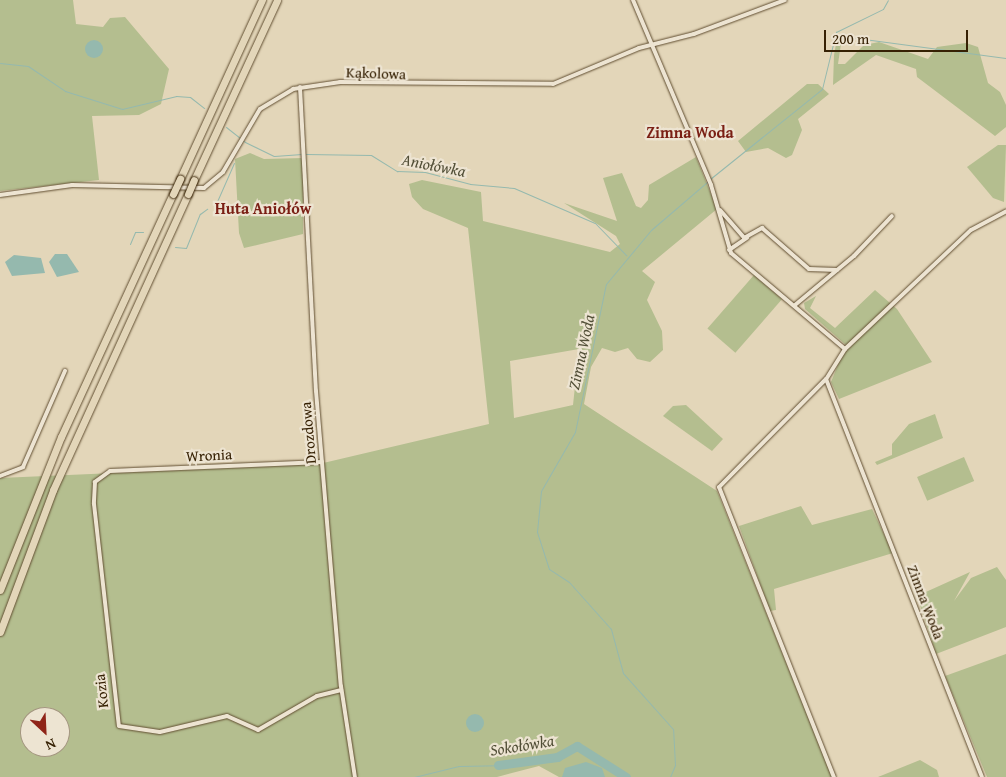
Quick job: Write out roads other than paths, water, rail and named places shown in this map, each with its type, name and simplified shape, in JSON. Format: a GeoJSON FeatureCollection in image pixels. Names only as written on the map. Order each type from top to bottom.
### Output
{"type":"FeatureCollection","features":[{"type":"Feature","properties":{"kind":"highway"},"geometry":{"type":"LineString","coordinates":[[0,590],[61,437],[262,0]]}},
{"type":"Feature","properties":{"kind":"highway"},"geometry":{"type":"LineString","coordinates":[[0,632],[53,490],[277,0]]}},
{"type":"Feature","properties":{"kind":"street"},"geometry":{"type":"LineString","coordinates":[[634,0],[711,185],[719,208],[729,250],[796,305],[845,349]]}},
{"type":"Feature","properties":{"kind":"street","name":"Kąkolowa"},"geometry":{"type":"LineString","coordinates":[[0,195],[72,184],[204,188],[221,175],[244,131],[270,101],[300,87],[340,82],[548,85],[652,45],[694,34],[785,0]]}},
{"type":"Feature","properties":{"kind":"street","name":"Drozdowa"},"geometry":{"type":"LineString","coordinates":[[300,87],[306,154],[307,264],[322,462],[341,690],[355,777]]}},
{"type":"Feature","properties":{"kind":"street"},"geometry":{"type":"LineString","coordinates":[[719,208],[747,238]]}},
{"type":"Feature","properties":{"kind":"street"},"geometry":{"type":"LineString","coordinates":[[834,777],[719,487],[826,379],[845,349],[971,230],[1006,211]]}},
{"type":"Feature","properties":{"kind":"street"},"geometry":{"type":"LineString","coordinates":[[796,305],[837,270],[892,216]]}},
{"type":"Feature","properties":{"kind":"street"},"geometry":{"type":"LineString","coordinates":[[729,250],[762,228],[809,269],[837,270]]}},
{"type":"Feature","properties":{"kind":"street"},"geometry":{"type":"LineString","coordinates":[[0,476],[12,474],[29,456],[65,371]]}},
{"type":"Feature","properties":{"kind":"street","name":"Zimna Woda"},"geometry":{"type":"LineString","coordinates":[[826,379],[982,777]]}},
{"type":"Feature","properties":{"kind":"street","name":"Wronia"},"geometry":{"type":"LineString","coordinates":[[99,477],[120,470],[322,462]]}},
{"type":"Feature","properties":{"kind":"street","name":"Kozia"},"geometry":{"type":"LineString","coordinates":[[99,477],[93,489],[94,504],[119,726],[160,732],[219,716],[258,730],[317,696],[341,690]]}},
{"type":"Feature","properties":{"kind":"water"},"geometry":{"type":"Polygon","coordinates":[[[94,40],[100,43],[103,49],[100,55],[94,58],[88,55],[85,49],[88,43],[94,40]]]}},
{"type":"Feature","properties":{"kind":"water"},"geometry":{"type":"Polygon","coordinates":[[[55,254],[67,254],[79,272],[57,277],[49,262],[55,254]]]}},
{"type":"Feature","properties":{"kind":"water"},"geometry":{"type":"Polygon","coordinates":[[[14,255],[41,258],[45,273],[12,276],[5,262],[14,255]]]}},
{"type":"Feature","properties":{"kind":"water"},"geometry":{"type":"Polygon","coordinates":[[[475,714],[481,717],[484,723],[481,729],[475,732],[469,729],[466,723],[469,717],[475,714]]]}},
{"type":"Feature","properties":{"kind":"water"},"geometry":{"type":"Polygon","coordinates":[[[586,762],[602,768],[605,777],[562,777],[565,768],[586,762]]]}},
{"type":"Feature","properties":{"kind":"waterway","name":"Zimna Woda"},"geometry":{"type":"LineString","coordinates":[[710,179],[822,89],[836,32],[883,9],[888,0]]}},
{"type":"Feature","properties":{"kind":"waterway"},"geometry":{"type":"LineString","coordinates":[[834,35],[1006,58]]}},
{"type":"Feature","properties":{"kind":"waterway","name":"Aniołówka"},"geometry":{"type":"LineString","coordinates":[[0,63],[28,66],[65,91],[122,109],[176,96],[190,97],[204,108]]}},
{"type":"Feature","properties":{"kind":"waterway","name":"Aniołówka"},"geometry":{"type":"LineString","coordinates":[[226,127],[245,142],[274,156],[302,154]]}},
{"type":"Feature","properties":{"kind":"waterway","name":"Aniołówka"},"geometry":{"type":"LineString","coordinates":[[306,154],[371,155],[397,171],[425,172],[470,184],[514,188],[595,223],[626,255]]}},
{"type":"Feature","properties":{"kind":"waterway"},"geometry":{"type":"LineString","coordinates":[[215,206],[234,163]]}},
{"type":"Feature","properties":{"kind":"waterway","name":"Zimna Woda"},"geometry":{"type":"LineString","coordinates":[[670,777],[675,765],[673,729],[623,673],[611,629],[569,582],[549,569],[537,532],[541,491],[575,432],[606,284],[651,230],[707,182]]}},
{"type":"Feature","properties":{"kind":"waterway"},"geometry":{"type":"LineString","coordinates":[[175,247],[186,248],[200,214],[207,209]]}},
{"type":"Feature","properties":{"kind":"waterway"},"geometry":{"type":"LineString","coordinates":[[130,244],[135,232],[143,232]]}},
{"type":"Feature","properties":{"kind":"waterway","name":"Sokołówka"},"geometry":{"type":"LineString","coordinates":[[498,765],[557,757],[577,746],[626,777]]}},
{"type":"Feature","properties":{"kind":"waterway","name":"Sokołówka"},"geometry":{"type":"LineString","coordinates":[[414,777],[459,766],[498,765]]}},
{"type":"Feature","properties":{"kind":"district","name":"Zimna Woda"},"geometry":{"type":"Point","coordinates":[690,132]}},
{"type":"Feature","properties":{"kind":"district","name":"Huta Aniołów"},"geometry":{"type":"Point","coordinates":[263,208]}}]}
